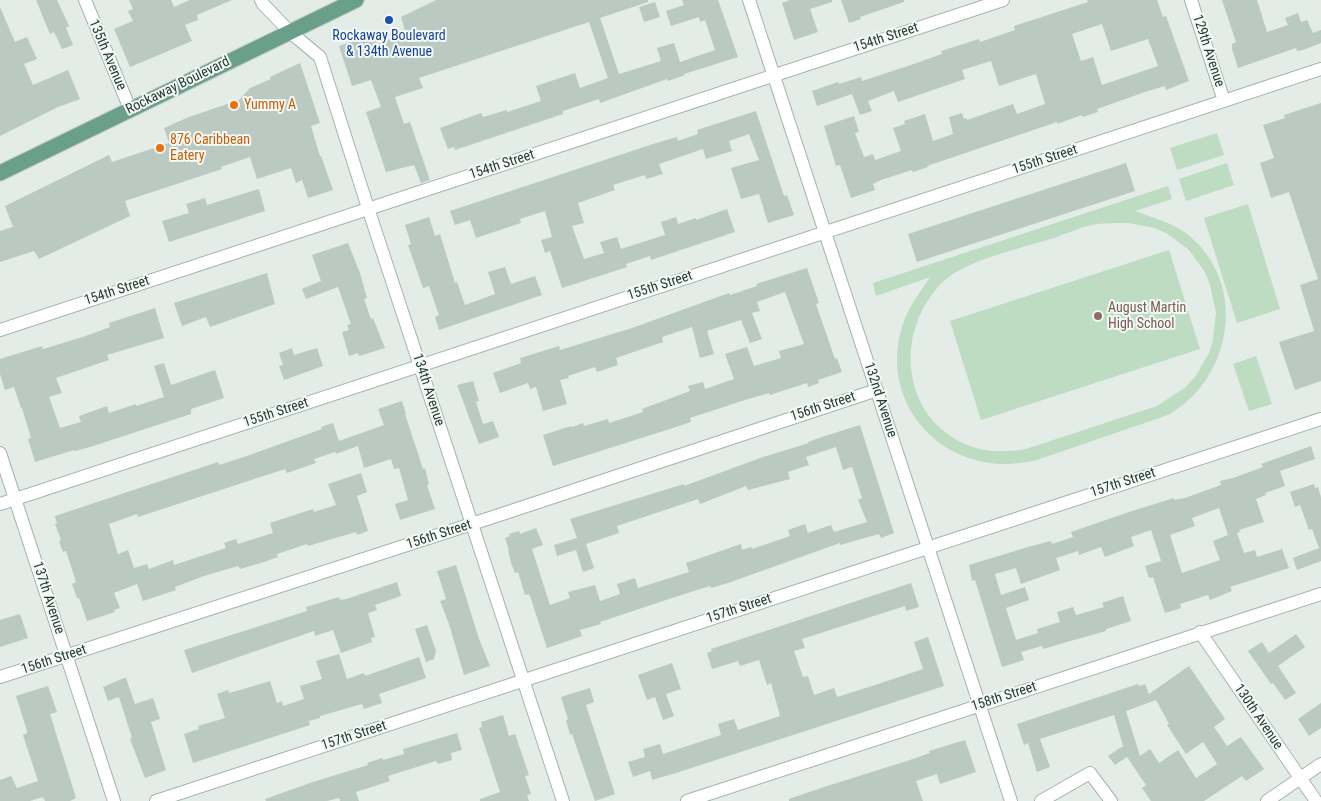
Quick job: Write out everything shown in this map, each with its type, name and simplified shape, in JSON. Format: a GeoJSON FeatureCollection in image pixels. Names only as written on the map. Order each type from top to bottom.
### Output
{"type":"FeatureCollection","features":[{"type":"Feature","properties":{"kind":"main road","name":"Rockaway Boulevard"},"geometry":{"type":"LineString","coordinates":[[0,173],[356,0]]}},
{"type":"Feature","properties":{"kind":"street","name":"135th Avenue"},"geometry":{"type":"LineString","coordinates":[[85,0],[130,109]]}},
{"type":"Feature","properties":{"kind":"street","name":"134th Avenue"},"geometry":{"type":"LineString","coordinates":[[261,0],[290,32],[320,57],[563,801]]}},
{"type":"Feature","properties":{"kind":"street","name":"132nd Avenue"},"geometry":{"type":"LineString","coordinates":[[749,0],[1011,801]]}},
{"type":"Feature","properties":{"kind":"street","name":"154th Street"},"geometry":{"type":"LineString","coordinates":[[0,330],[1003,0]]}},
{"type":"Feature","properties":{"kind":"street","name":"129th Avenue"},"geometry":{"type":"LineString","coordinates":[[1191,0],[1224,102]]}},
{"type":"Feature","properties":{"kind":"street","name":"155th Street"},"geometry":{"type":"LineString","coordinates":[[0,504],[1321,70]]}},
{"type":"Feature","properties":{"kind":"street","name":"156th Street"},"geometry":{"type":"LineString","coordinates":[[0,677],[472,524],[876,390]]}},
{"type":"Feature","properties":{"kind":"street","name":"157th Street"},"geometry":{"type":"LineString","coordinates":[[156,801],[1321,418]]}},
{"type":"Feature","properties":{"kind":"street","name":"137th Avenue"},"geometry":{"type":"LineString","coordinates":[[0,453],[114,801]]}},
{"type":"Feature","properties":{"kind":"street","name":"158th Street"},"geometry":{"type":"LineString","coordinates":[[687,801],[1321,594]]}},
{"type":"Feature","properties":{"kind":"street","name":"130th Avenue"},"geometry":{"type":"LineString","coordinates":[[1200,632],[1316,801]]}},
{"type":"Feature","properties":{"kind":"street"},"geometry":{"type":"LineString","coordinates":[[1266,801],[1321,764]]}},
{"type":"Feature","properties":{"kind":"street"},"geometry":{"type":"LineString","coordinates":[[1041,801],[1090,773],[1111,801]]}},
{"type":"Feature","properties":{"kind":"green space"},"geometry":{"type":"Polygon","coordinates":[[[1217,133],[1224,155],[1177,170],[1170,148],[1217,133]]]}},
{"type":"Feature","properties":{"kind":"green space"},"geometry":{"type":"Polygon","coordinates":[[[1227,163],[1234,185],[1186,201],[1179,179],[1227,163]]]}},
{"type":"Feature","properties":{"kind":"green space"},"geometry":{"type":"Polygon","coordinates":[[[1168,186],[1172,199],[1135,211],[1168,223],[1181,230],[1204,250],[1216,269],[1223,290],[1226,312],[1224,334],[1219,355],[1209,376],[1192,397],[1168,415],[1034,461],[1003,464],[978,461],[956,452],[936,440],[920,424],[907,404],[900,383],[897,359],[902,326],[912,304],[930,277],[876,296],[873,283],[1168,186]],[[1128,223],[1092,225],[982,260],[967,266],[945,280],[928,300],[917,322],[911,346],[911,371],[917,394],[929,415],[946,433],[970,446],[991,451],[1019,450],[1157,406],[1186,387],[1195,377],[1209,353],[1213,340],[1216,312],[1205,272],[1189,250],[1168,234],[1155,228],[1128,223]]]}},
{"type":"Feature","properties":{"kind":"green space"},"geometry":{"type":"Polygon","coordinates":[[[1248,204],[1280,309],[1237,323],[1204,218],[1248,204]]]}},
{"type":"Feature","properties":{"kind":"green space"},"geometry":{"type":"Polygon","coordinates":[[[1169,250],[1200,349],[981,420],[950,321],[1169,250]]]}},
{"type":"Feature","properties":{"kind":"green space"},"geometry":{"type":"Polygon","coordinates":[[[1256,356],[1272,404],[1249,411],[1233,364],[1256,356]]]}},
{"type":"Feature","properties":{"kind":"building"},"geometry":{"type":"Polygon","coordinates":[[[36,0],[57,0],[69,26],[66,28],[73,45],[62,49],[54,32],[50,34],[36,0]]]}},
{"type":"Feature","properties":{"kind":"building"},"geometry":{"type":"Polygon","coordinates":[[[129,0],[171,0],[174,7],[190,0],[232,0],[197,15],[198,20],[185,25],[192,41],[130,67],[114,29],[133,21],[128,11],[133,9],[129,0]]]}},
{"type":"Feature","properties":{"kind":"building"},"geometry":{"type":"Polygon","coordinates":[[[436,0],[648,0],[648,2],[600,18],[619,74],[661,61],[657,48],[674,43],[680,62],[715,50],[705,20],[700,22],[699,17],[671,26],[666,11],[684,5],[682,0],[718,0],[738,57],[668,81],[667,79],[600,103],[599,99],[563,111],[563,114],[455,150],[454,147],[448,149],[440,128],[481,113],[483,117],[507,110],[507,112],[541,101],[536,86],[575,73],[580,88],[608,78],[589,22],[419,78],[423,88],[395,97],[404,124],[410,122],[430,180],[421,183],[414,165],[386,172],[366,112],[381,107],[371,80],[352,86],[339,46],[374,34],[377,44],[406,34],[401,17],[436,0]]]}},
{"type":"Feature","properties":{"kind":"building"},"geometry":{"type":"Polygon","coordinates":[[[790,0],[832,0],[832,2],[810,9],[818,32],[794,40],[782,3],[790,0]]]}},
{"type":"Feature","properties":{"kind":"building"},"geometry":{"type":"Polygon","coordinates":[[[841,0],[904,0],[904,2],[860,17],[861,19],[849,23],[841,0]]]}},
{"type":"Feature","properties":{"kind":"building"},"geometry":{"type":"Polygon","coordinates":[[[1087,0],[1157,0],[1163,17],[1166,16],[1189,81],[1166,90],[1165,86],[1145,92],[1097,109],[1098,112],[1082,117],[1082,115],[1057,124],[1057,122],[913,172],[912,170],[881,180],[873,184],[875,190],[851,198],[840,165],[836,166],[824,126],[854,116],[859,132],[855,133],[864,157],[873,154],[875,160],[901,151],[893,128],[905,124],[904,121],[925,114],[933,141],[953,134],[949,117],[962,113],[964,119],[967,118],[967,120],[1013,104],[1017,114],[1045,104],[1036,74],[999,86],[991,61],[962,70],[965,79],[898,102],[894,91],[868,101],[872,111],[860,115],[852,94],[817,106],[812,91],[838,82],[839,84],[861,77],[862,81],[942,54],[941,51],[979,39],[980,42],[1015,30],[1014,26],[1088,2],[1087,0]],[[1102,24],[1072,34],[1081,61],[1093,57],[1102,85],[1158,66],[1148,39],[1111,51],[1102,24]]]}},
{"type":"Feature","properties":{"kind":"building"},"geometry":{"type":"Polygon","coordinates":[[[1222,0],[1257,0],[1267,32],[1288,25],[1285,18],[1298,13],[1301,22],[1307,20],[1313,33],[1321,30],[1321,43],[1303,50],[1297,51],[1296,48],[1238,68],[1232,49],[1232,44],[1236,42],[1222,0]]]}},
{"type":"Feature","properties":{"kind":"building"},"geometry":{"type":"Polygon","coordinates":[[[655,2],[660,17],[644,22],[639,7],[655,2]]]}},
{"type":"Feature","properties":{"kind":"building"},"geometry":{"type":"Polygon","coordinates":[[[0,7],[15,42],[27,37],[37,59],[24,64],[33,85],[68,70],[80,99],[58,107],[0,136],[0,7]]]}},
{"type":"Feature","properties":{"kind":"building"},"geometry":{"type":"Polygon","coordinates":[[[300,63],[320,123],[311,126],[333,190],[308,198],[302,180],[296,183],[291,168],[257,179],[250,157],[221,167],[222,169],[125,201],[130,216],[39,259],[34,251],[0,262],[0,231],[13,227],[5,206],[109,155],[112,162],[169,143],[164,128],[189,117],[239,100],[250,88],[300,63]]]}},
{"type":"Feature","properties":{"kind":"building"},"geometry":{"type":"Polygon","coordinates":[[[1321,103],[1321,381],[1295,390],[1279,342],[1314,331],[1300,285],[1318,279],[1289,192],[1271,198],[1260,163],[1274,158],[1263,125],[1285,118],[1284,115],[1321,103]]]}},
{"type":"Feature","properties":{"kind":"building"},"geometry":{"type":"Polygon","coordinates":[[[756,111],[784,196],[787,195],[794,215],[768,223],[759,194],[741,199],[731,168],[759,160],[749,134],[729,141],[732,151],[706,159],[703,149],[659,164],[663,174],[646,179],[645,175],[613,185],[615,190],[578,203],[584,223],[572,226],[584,259],[604,253],[600,242],[617,237],[621,249],[665,235],[661,222],[676,217],[678,224],[727,209],[735,232],[651,260],[650,256],[626,264],[627,267],[562,288],[550,251],[545,253],[541,240],[552,237],[545,211],[520,219],[521,223],[476,238],[470,220],[455,225],[450,211],[653,144],[677,137],[678,141],[698,134],[697,130],[756,111]]]}},
{"type":"Feature","properties":{"kind":"building"},"geometry":{"type":"Polygon","coordinates":[[[1126,163],[1135,191],[917,262],[908,234],[1126,163]]]}},
{"type":"Feature","properties":{"kind":"building"},"geometry":{"type":"Polygon","coordinates":[[[259,189],[265,211],[169,242],[162,221],[189,213],[186,204],[205,198],[207,205],[259,189]]]}},
{"type":"Feature","properties":{"kind":"building"},"geometry":{"type":"Polygon","coordinates":[[[429,217],[435,236],[440,234],[455,283],[457,282],[465,305],[495,294],[488,272],[505,267],[511,284],[535,276],[542,295],[439,330],[435,317],[439,315],[429,286],[423,288],[408,245],[411,244],[405,225],[429,217]]]}},
{"type":"Feature","properties":{"kind":"building"},"geometry":{"type":"Polygon","coordinates":[[[348,243],[360,273],[367,298],[364,299],[371,319],[373,318],[385,348],[359,356],[358,353],[349,356],[342,332],[349,330],[347,325],[351,324],[338,287],[306,299],[302,289],[321,281],[312,255],[348,243]]]}},
{"type":"Feature","properties":{"kind":"building"},"geometry":{"type":"Polygon","coordinates":[[[807,268],[819,303],[816,304],[835,359],[837,358],[842,372],[818,380],[819,383],[808,387],[807,383],[770,395],[769,393],[745,400],[690,418],[691,422],[553,466],[543,435],[583,423],[584,426],[608,419],[609,423],[643,412],[642,409],[690,391],[688,386],[703,382],[705,389],[734,379],[725,354],[747,347],[754,366],[781,358],[779,351],[804,344],[785,292],[757,302],[760,311],[752,313],[762,339],[750,343],[741,320],[707,331],[714,354],[700,358],[692,327],[662,337],[663,342],[616,358],[618,365],[597,372],[595,367],[560,380],[567,404],[543,411],[536,387],[530,389],[528,383],[500,393],[493,373],[521,363],[520,358],[559,346],[560,350],[632,328],[729,293],[730,295],[757,286],[756,284],[807,268]]]}},
{"type":"Feature","properties":{"kind":"building"},"geometry":{"type":"Polygon","coordinates":[[[267,273],[275,304],[210,327],[206,317],[182,326],[174,303],[267,273]]]}},
{"type":"Feature","properties":{"kind":"building"},"geometry":{"type":"Polygon","coordinates":[[[155,308],[164,338],[107,355],[109,360],[56,378],[62,393],[49,397],[60,428],[81,422],[79,416],[107,406],[109,413],[164,397],[154,366],[164,363],[171,385],[215,370],[224,398],[191,409],[191,414],[90,447],[35,462],[28,439],[31,438],[14,387],[5,390],[0,374],[0,359],[42,346],[43,349],[83,337],[110,327],[109,323],[155,308]]]}},
{"type":"Feature","properties":{"kind":"building"},"geometry":{"type":"Polygon","coordinates":[[[292,348],[294,355],[317,348],[323,366],[284,380],[279,366],[283,365],[279,353],[292,348]]]}},
{"type":"Feature","properties":{"kind":"building"},"geometry":{"type":"Polygon","coordinates":[[[473,381],[479,401],[476,402],[483,424],[493,421],[499,437],[479,444],[457,385],[473,381]]]}},
{"type":"Feature","properties":{"kind":"building"},"geometry":{"type":"Polygon","coordinates":[[[402,401],[423,469],[425,468],[429,484],[427,485],[435,509],[400,520],[395,504],[408,500],[399,468],[394,469],[391,459],[364,468],[358,446],[314,459],[316,463],[287,473],[285,469],[138,517],[137,514],[109,524],[118,554],[128,550],[134,568],[147,564],[149,569],[173,560],[174,565],[226,548],[224,543],[236,539],[238,544],[273,533],[270,523],[313,509],[314,512],[336,505],[328,484],[361,473],[367,492],[357,496],[368,531],[357,535],[356,532],[308,546],[307,544],[277,554],[278,557],[264,562],[240,569],[238,566],[204,576],[175,587],[176,590],[143,601],[137,584],[114,593],[120,608],[114,610],[115,612],[87,621],[72,584],[76,582],[66,551],[63,552],[59,541],[61,540],[55,524],[57,524],[55,516],[218,462],[219,465],[244,457],[322,429],[321,427],[333,423],[339,441],[384,425],[378,409],[402,401]]]}},
{"type":"Feature","properties":{"kind":"building"},"geometry":{"type":"Polygon","coordinates":[[[860,425],[894,533],[881,538],[879,534],[840,545],[840,543],[728,583],[711,588],[710,586],[675,597],[600,622],[601,624],[580,630],[582,636],[547,648],[529,594],[525,595],[518,572],[515,573],[511,563],[505,538],[510,536],[509,534],[519,531],[520,534],[536,528],[543,545],[532,549],[550,605],[570,598],[568,592],[595,585],[600,601],[620,594],[617,584],[635,578],[638,588],[689,572],[686,563],[741,544],[742,550],[751,547],[752,549],[790,536],[788,530],[805,524],[808,533],[831,525],[834,532],[867,522],[858,500],[862,498],[852,467],[843,470],[836,447],[806,457],[809,465],[788,472],[790,479],[748,490],[746,486],[700,504],[698,499],[617,526],[619,533],[586,544],[594,568],[583,572],[576,550],[557,556],[554,545],[577,538],[570,519],[684,484],[684,486],[763,457],[860,425]]]}},
{"type":"Feature","properties":{"kind":"building"},"geometry":{"type":"Polygon","coordinates":[[[1311,446],[1315,459],[1280,471],[1285,486],[1265,493],[1266,495],[1256,499],[1264,522],[1239,530],[1240,532],[1237,533],[1244,553],[1255,550],[1257,557],[1282,549],[1289,568],[1230,587],[1232,591],[1210,600],[1208,595],[1180,604],[1181,608],[1165,613],[1153,577],[1149,578],[1145,566],[1161,561],[1151,530],[1131,537],[1134,546],[1105,557],[1101,547],[1079,555],[1078,551],[1056,558],[1060,570],[1021,584],[1016,568],[995,574],[1001,595],[1025,587],[1029,600],[1006,608],[1016,640],[1038,633],[1037,629],[1060,622],[1057,612],[1073,607],[1076,615],[1104,607],[1102,603],[1123,596],[1131,621],[1106,629],[1106,631],[1043,649],[1042,646],[1021,652],[1024,660],[1002,667],[975,580],[972,581],[969,565],[1028,547],[1051,541],[1052,544],[1073,537],[1071,532],[1174,498],[1174,500],[1185,498],[1221,485],[1220,481],[1263,467],[1261,464],[1311,446]],[[1219,508],[1192,518],[1195,526],[1170,535],[1182,573],[1220,560],[1213,541],[1228,535],[1219,508]]]}},
{"type":"Feature","properties":{"kind":"building"},"geometry":{"type":"Polygon","coordinates":[[[1314,484],[1315,488],[1318,487],[1321,497],[1321,561],[1297,570],[1293,558],[1319,548],[1312,529],[1309,530],[1300,505],[1295,507],[1290,492],[1314,484]]]}},
{"type":"Feature","properties":{"kind":"building"},"geometry":{"type":"Polygon","coordinates":[[[456,565],[479,639],[490,666],[464,675],[440,601],[446,599],[437,571],[456,565]]]}},
{"type":"Feature","properties":{"kind":"building"},"geometry":{"type":"Polygon","coordinates":[[[397,582],[401,596],[375,605],[377,610],[368,613],[375,637],[371,638],[372,642],[341,653],[333,630],[315,636],[314,631],[192,673],[184,650],[307,611],[306,607],[339,597],[340,600],[346,599],[397,582]]]}},
{"type":"Feature","properties":{"kind":"building"},"geometry":{"type":"Polygon","coordinates":[[[911,583],[919,607],[906,611],[905,606],[802,639],[805,648],[794,651],[803,677],[808,676],[814,695],[834,688],[837,697],[923,669],[914,642],[928,637],[944,686],[652,780],[650,771],[633,777],[628,762],[645,757],[643,749],[660,744],[663,754],[721,735],[718,724],[734,719],[738,730],[780,716],[771,683],[767,685],[759,660],[740,666],[738,661],[712,669],[707,653],[712,651],[711,649],[911,583]]]}},
{"type":"Feature","properties":{"kind":"building"},"geometry":{"type":"Polygon","coordinates":[[[20,614],[28,638],[0,647],[0,620],[20,614]]]}},
{"type":"Feature","properties":{"kind":"building"},"geometry":{"type":"Polygon","coordinates":[[[427,625],[436,651],[434,659],[426,662],[415,629],[427,625]]]}},
{"type":"Feature","properties":{"kind":"building"},"geometry":{"type":"Polygon","coordinates":[[[1296,634],[1305,647],[1278,666],[1296,693],[1285,700],[1273,683],[1271,684],[1248,651],[1262,642],[1269,653],[1296,634]]]}},
{"type":"Feature","properties":{"kind":"building"},"geometry":{"type":"Polygon","coordinates":[[[339,654],[347,679],[364,673],[365,676],[419,657],[426,678],[379,694],[382,703],[364,709],[362,704],[320,716],[320,718],[309,721],[310,725],[193,763],[184,734],[199,729],[198,726],[225,718],[217,694],[228,690],[229,693],[270,681],[277,703],[282,701],[283,706],[304,699],[300,686],[322,679],[316,661],[339,654]]]}},
{"type":"Feature","properties":{"kind":"building"},"geometry":{"type":"Polygon","coordinates":[[[672,663],[681,689],[666,694],[674,716],[663,720],[655,697],[647,700],[638,675],[672,663]]]}},
{"type":"Feature","properties":{"kind":"building"},"geometry":{"type":"Polygon","coordinates":[[[1189,666],[1225,719],[1214,727],[1227,746],[1241,737],[1264,769],[1246,781],[1242,776],[1204,801],[1151,801],[1142,788],[1146,785],[1127,757],[1115,765],[1108,756],[1123,746],[1114,715],[1040,739],[1050,767],[1037,772],[1028,743],[1024,745],[1017,724],[1138,684],[1139,686],[1145,684],[1149,694],[1189,666]],[[1156,700],[1126,711],[1140,756],[1150,749],[1159,763],[1178,750],[1196,778],[1217,764],[1203,742],[1186,754],[1167,725],[1169,724],[1156,700]]]}},
{"type":"Feature","properties":{"kind":"building"},"geometry":{"type":"Polygon","coordinates":[[[126,678],[135,704],[153,698],[160,719],[151,722],[166,770],[145,778],[130,739],[132,738],[119,697],[108,701],[103,687],[126,678]]]}},
{"type":"Feature","properties":{"kind":"building"},"geometry":{"type":"Polygon","coordinates":[[[48,686],[57,712],[50,714],[76,798],[70,801],[45,801],[43,797],[30,801],[0,801],[0,780],[11,776],[17,788],[38,781],[23,735],[27,731],[16,696],[48,686]]]}},
{"type":"Feature","properties":{"kind":"building"},"geometry":{"type":"Polygon","coordinates":[[[590,688],[594,702],[586,705],[615,794],[595,801],[572,734],[570,735],[566,720],[568,719],[561,697],[590,688]]]}},
{"type":"Feature","properties":{"kind":"building"},"geometry":{"type":"Polygon","coordinates":[[[1321,703],[1321,728],[1309,736],[1298,719],[1321,703]]]}},
{"type":"Feature","properties":{"kind":"building"},"geometry":{"type":"Polygon","coordinates":[[[503,715],[509,736],[515,734],[529,775],[525,776],[531,794],[527,795],[529,801],[480,801],[480,799],[500,792],[479,728],[482,727],[481,722],[503,715]]]}},
{"type":"Feature","properties":{"kind":"building"},"geometry":{"type":"Polygon","coordinates":[[[457,733],[462,750],[451,753],[452,760],[438,764],[436,761],[388,776],[390,781],[356,792],[359,801],[340,801],[339,798],[327,801],[266,801],[265,799],[368,765],[367,763],[382,758],[383,760],[404,754],[403,749],[457,733]]]}},
{"type":"Feature","properties":{"kind":"building"},"geometry":{"type":"Polygon","coordinates":[[[965,740],[976,772],[940,784],[937,774],[916,781],[923,801],[789,801],[789,799],[965,740]]]}},
{"type":"Feature","properties":{"kind":"place","name":"Rockaway Boulevard & 134th Avenue"},"geometry":{"type":"Point","coordinates":[389,20]}},
{"type":"Feature","properties":{"kind":"place","name":"Yummy A"},"geometry":{"type":"Point","coordinates":[234,105]}},
{"type":"Feature","properties":{"kind":"place","name":"876 Caribbean Eatery"},"geometry":{"type":"Point","coordinates":[160,148]}},
{"type":"Feature","properties":{"kind":"place","name":"August Martin High School"},"geometry":{"type":"Point","coordinates":[1098,316]}}]}
